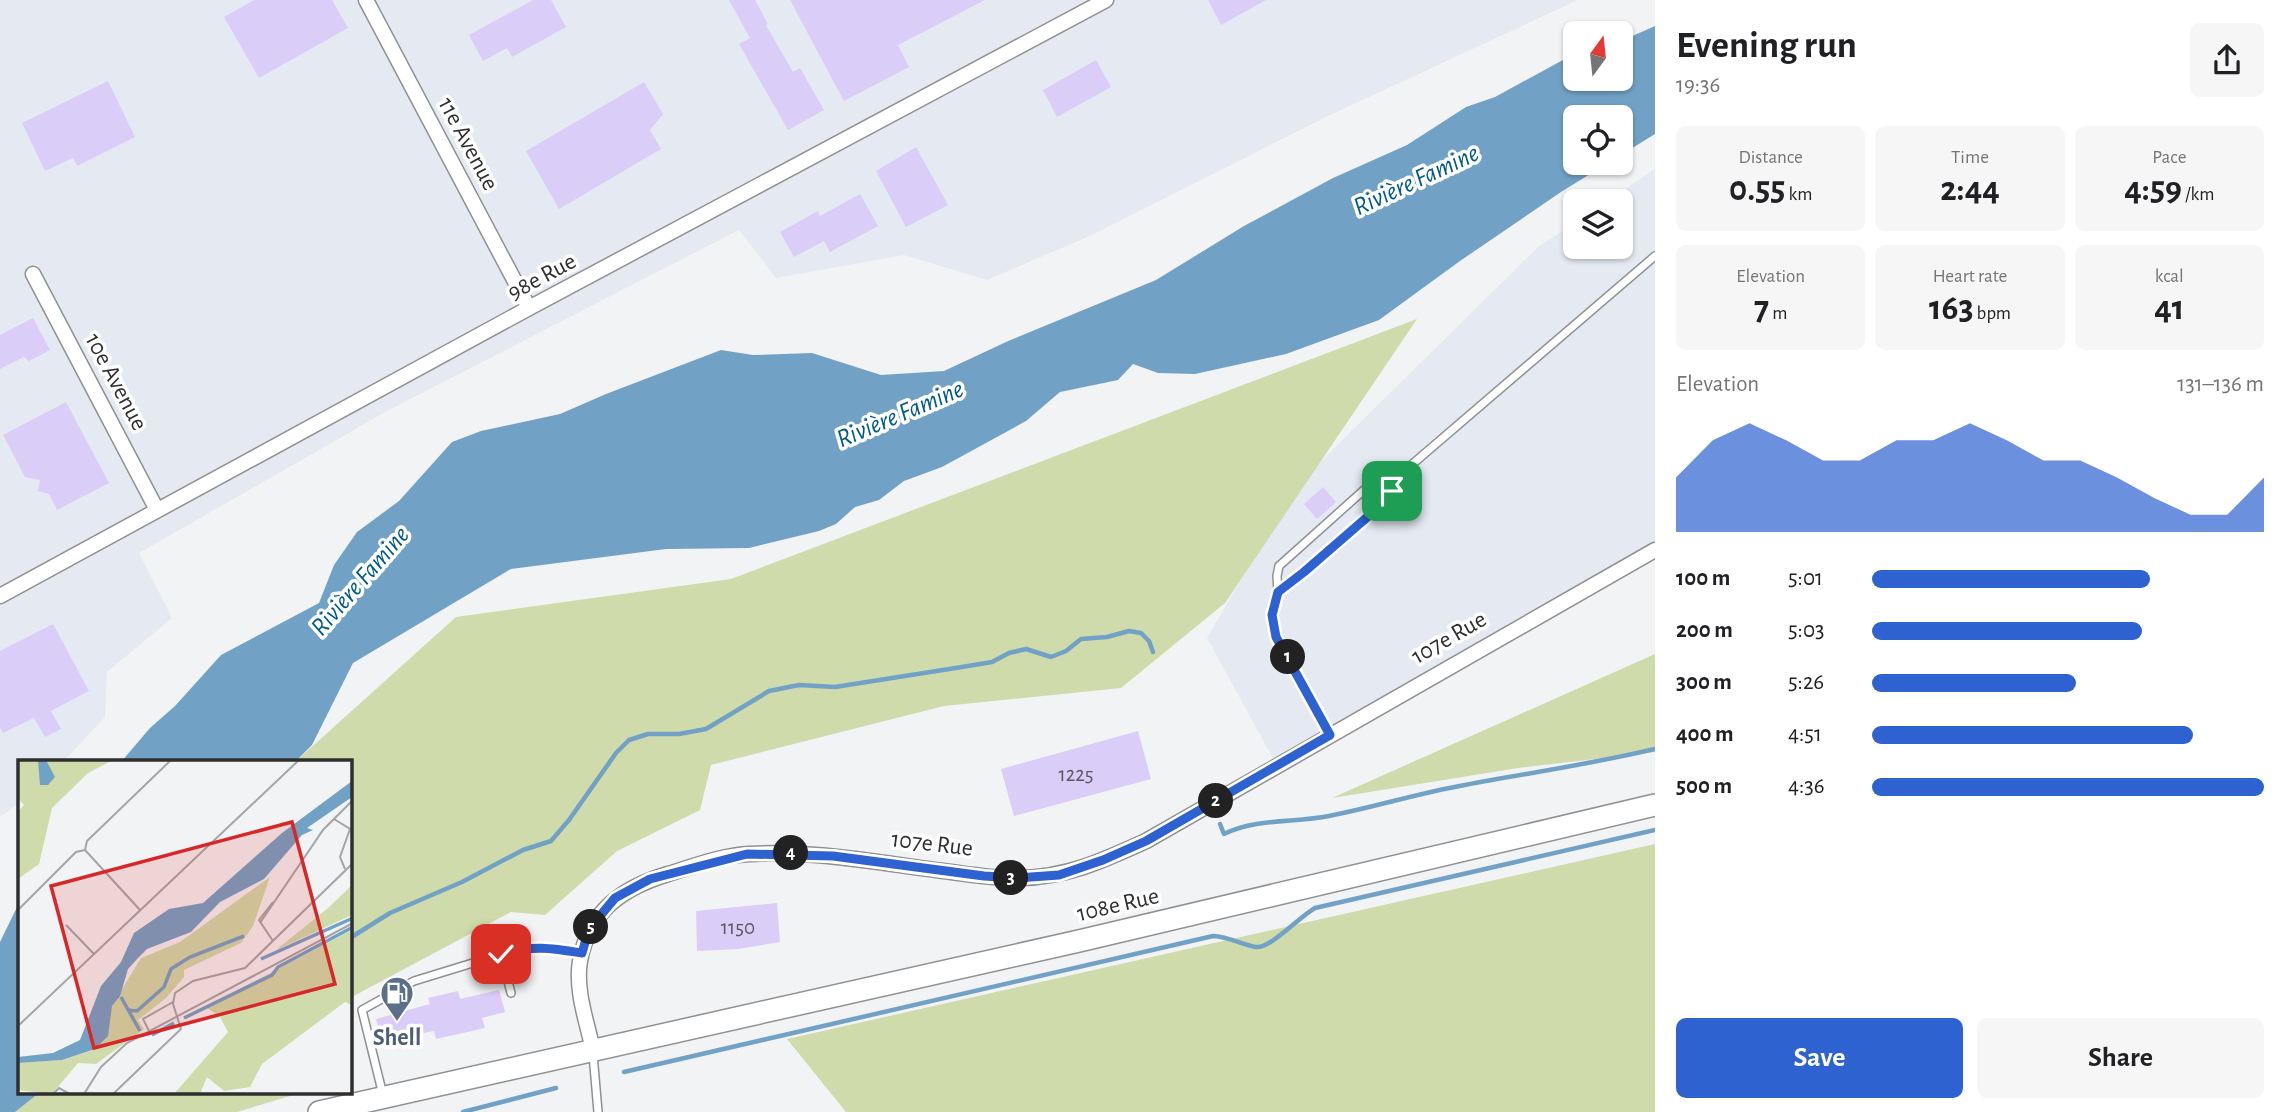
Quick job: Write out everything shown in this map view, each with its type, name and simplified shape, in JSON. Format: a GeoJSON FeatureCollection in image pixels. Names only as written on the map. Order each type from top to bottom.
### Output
{"type":"FeatureCollection","features":[{"type":"Feature","properties":{"kind":"main road","name":"108e Rue"},"geometry":{"type":"LineString","coordinates":[[593,1050],[1079,941],[1655,805]]}},
{"type":"Feature","properties":{"kind":"main road"},"geometry":{"type":"LineString","coordinates":[[319,1112],[593,1050]]}},
{"type":"Feature","properties":{"kind":"street","name":"11e Avenue"},"geometry":{"type":"LineString","coordinates":[[366,0],[529,309]]}},
{"type":"Feature","properties":{"kind":"street","name":"98e Rue"},"geometry":{"type":"LineString","coordinates":[[0,596],[1106,0]]}},
{"type":"Feature","properties":{"kind":"street","name":"10e Avenue"},"geometry":{"type":"LineString","coordinates":[[33,274],[157,510]]}},
{"type":"Feature","properties":{"kind":"street","name":"107e Rue"},"geometry":{"type":"LineString","coordinates":[[593,1050],[579,984],[582,953],[589,929],[615,898],[650,879],[747,854],[833,856],[984,876],[1017,878],[1059,875],[1146,841],[1655,550]]}},
{"type":"Feature","properties":{"kind":"lane"},"geometry":{"type":"LineString","coordinates":[[1330,735],[1276,637],[1272,615],[1278,592],[1279,566],[1374,481],[1395,479],[1655,256]]}},
{"type":"Feature","properties":{"kind":"lane"},"geometry":{"type":"LineString","coordinates":[[1278,592],[1380,506],[1392,491],[1395,479]]}},
{"type":"Feature","properties":{"kind":"lane"},"geometry":{"type":"LineString","coordinates":[[383,1098],[362,1010],[414,981],[525,947],[582,953]]}},
{"type":"Feature","properties":{"kind":"lane"},"geometry":{"type":"LineString","coordinates":[[501,954],[511,993]]}},
{"type":"Feature","properties":{"kind":"lane"},"geometry":{"type":"LineString","coordinates":[[593,1050],[598,1112]]}},
{"type":"Feature","properties":{"kind":"shaded area"},"geometry":{"type":"Polygon","coordinates":[[[0,0],[1578,0],[1328,116],[1092,235],[987,280],[904,255],[776,278],[739,230],[387,411],[139,553],[172,618],[107,672],[105,717],[65,760],[18,760],[18,804],[0,817],[0,0]]]}},
{"type":"Feature","properties":{"kind":"shaded area"},"geometry":{"type":"Polygon","coordinates":[[[1655,169],[1655,544],[1276,764],[1207,638],[1296,486],[1538,247],[1563,231],[1563,259],[1633,259],[1633,189],[1625,189],[1655,169]]]}},
{"type":"Feature","properties":{"kind":"green space"},"geometry":{"type":"Polygon","coordinates":[[[1417,319],[1225,603],[1121,688],[944,706],[711,765],[700,810],[617,851],[545,915],[511,912],[352,997],[352,760],[297,760],[456,617],[731,579],[1417,319]]]}},
{"type":"Feature","properties":{"kind":"green space"},"geometry":{"type":"Polygon","coordinates":[[[1655,654],[1655,752],[1518,768],[1332,798],[1655,654]]]}},
{"type":"Feature","properties":{"kind":"green space"},"geometry":{"type":"Polygon","coordinates":[[[1655,844],[1655,1112],[846,1112],[787,1039],[1655,844]]]}},
{"type":"Feature","properties":{"kind":"green space"},"geometry":{"type":"Polygon","coordinates":[[[38,1094],[297,1094],[237,1112],[15,1112],[38,1094]]]}},
{"type":"Feature","properties":{"kind":"water","name":"Rivière Famine"},"geometry":{"type":"Polygon","coordinates":[[[1655,26],[1655,134],[1633,148],[1633,105],[1563,105],[1563,175],[1589,175],[1563,189],[1379,320],[1286,354],[1195,374],[1158,373],[1133,364],[1118,380],[1060,392],[1026,421],[942,467],[904,481],[879,500],[855,507],[836,524],[819,531],[749,548],[666,549],[511,569],[353,663],[312,745],[297,760],[123,760],[221,655],[319,603],[334,565],[357,532],[399,501],[452,442],[481,431],[560,414],[721,350],[753,355],[812,353],[881,375],[944,371],[1006,342],[1156,280],[1244,226],[1333,178],[1407,145],[1466,107],[1495,97],[1563,60],[1563,91],[1633,91],[1633,36],[1655,26]]]}},
{"type":"Feature","properties":{"kind":"water"},"geometry":{"type":"Polygon","coordinates":[[[18,905],[18,1094],[38,1094],[15,1112],[0,1112],[0,942],[18,905]]]}},
{"type":"Feature","properties":{"kind":"building"},"geometry":{"type":"Polygon","coordinates":[[[254,0],[332,0],[348,28],[259,78],[224,17],[254,0]]]}},
{"type":"Feature","properties":{"kind":"building"},"geometry":{"type":"Polygon","coordinates":[[[533,0],[551,0],[566,27],[512,57],[507,48],[483,61],[469,35],[533,0]]]}},
{"type":"Feature","properties":{"kind":"building"},"geometry":{"type":"Polygon","coordinates":[[[729,0],[755,0],[793,72],[800,68],[824,110],[788,130],[739,44],[750,38],[729,0]]]}},
{"type":"Feature","properties":{"kind":"building"},"geometry":{"type":"Polygon","coordinates":[[[790,0],[985,0],[898,45],[909,67],[844,101],[790,0]]]}},
{"type":"Feature","properties":{"kind":"building"},"geometry":{"type":"Polygon","coordinates":[[[1208,0],[1266,0],[1221,25],[1208,0]]]}},
{"type":"Feature","properties":{"kind":"building"},"geometry":{"type":"Polygon","coordinates":[[[1096,60],[1111,87],[1057,117],[1043,90],[1096,60]]]}},
{"type":"Feature","properties":{"kind":"building"},"geometry":{"type":"Polygon","coordinates":[[[108,81],[135,137],[77,166],[73,158],[45,171],[22,123],[108,81]]]}},
{"type":"Feature","properties":{"kind":"building"},"geometry":{"type":"Polygon","coordinates":[[[644,82],[663,114],[650,130],[661,149],[559,209],[526,151],[644,82]]]}},
{"type":"Feature","properties":{"kind":"building"},"geometry":{"type":"Polygon","coordinates":[[[916,147],[948,205],[906,227],[876,171],[916,147]]]}},
{"type":"Feature","properties":{"kind":"building"},"geometry":{"type":"Polygon","coordinates":[[[860,194],[878,226],[830,252],[824,241],[794,257],[780,232],[818,211],[820,216],[860,194]]]}},
{"type":"Feature","properties":{"kind":"building"},"geometry":{"type":"Polygon","coordinates":[[[33,318],[50,350],[29,361],[24,357],[0,369],[0,335],[33,318]]]}},
{"type":"Feature","properties":{"kind":"building"},"geometry":{"type":"Polygon","coordinates":[[[66,402],[109,483],[57,510],[49,494],[38,491],[40,480],[25,477],[3,435],[66,402]]]}},
{"type":"Feature","properties":{"kind":"building"},"geometry":{"type":"Polygon","coordinates":[[[1323,487],[1336,502],[1317,519],[1304,504],[1323,487]]]}},
{"type":"Feature","properties":{"kind":"building"},"geometry":{"type":"Polygon","coordinates":[[[53,624],[89,691],[51,711],[61,729],[45,737],[34,718],[3,733],[0,727],[0,651],[53,624]]]}},
{"type":"Feature","properties":{"kind":"building"},"geometry":{"type":"Polygon","coordinates":[[[1138,731],[1151,779],[1014,816],[1001,769],[1138,731]]]}},
{"type":"Feature","properties":{"kind":"building"},"geometry":{"type":"Polygon","coordinates":[[[777,903],[780,942],[738,949],[697,951],[696,911],[777,903]]]}},
{"type":"Feature","properties":{"kind":"building"},"geometry":{"type":"Polygon","coordinates":[[[499,990],[505,1012],[482,1018],[485,1028],[436,1039],[434,1031],[413,1035],[412,1032],[382,1041],[376,1019],[430,1004],[428,998],[458,991],[460,999],[499,990]]]}},
{"type":"Feature","properties":{"kind":"waterway"},"geometry":{"type":"LineString","coordinates":[[352,937],[390,913],[462,882],[523,850],[551,841],[616,753],[629,740],[648,734],[679,734],[706,729],[769,691],[799,685],[835,687],[962,667],[992,662],[1009,653],[1026,649],[1051,657],[1066,651],[1081,639],[1107,637],[1129,631],[1141,633],[1149,641],[1153,652]]}},
{"type":"Feature","properties":{"kind":"waterway"},"geometry":{"type":"LineString","coordinates":[[1220,824],[1224,834],[1249,825],[1329,816],[1448,788],[1655,749]]}},
{"type":"Feature","properties":{"kind":"waterway"},"geometry":{"type":"LineString","coordinates":[[624,1072],[1213,936],[1256,947],[1262,946],[1277,938],[1315,908],[1655,830]]}},
{"type":"Feature","properties":{"kind":"waterway"},"geometry":{"type":"LineString","coordinates":[[463,1112],[556,1088]]}},
{"type":"Feature","properties":{"kind":"place","name":"Shell"},"geometry":{"type":"Point","coordinates":[397,1023]}},
{"type":"Feature","properties":{"kind":"route"},"geometry":{"type":"LineString","coordinates":[[501,954],[525,947],[582,953],[589,929],[615,898],[650,879],[747,854],[833,856],[881,864],[1017,878],[1059,875],[1146,841],[1330,735],[1276,637],[1272,615],[1278,592],[1292,583],[1380,506],[1392,491]]}}]}
